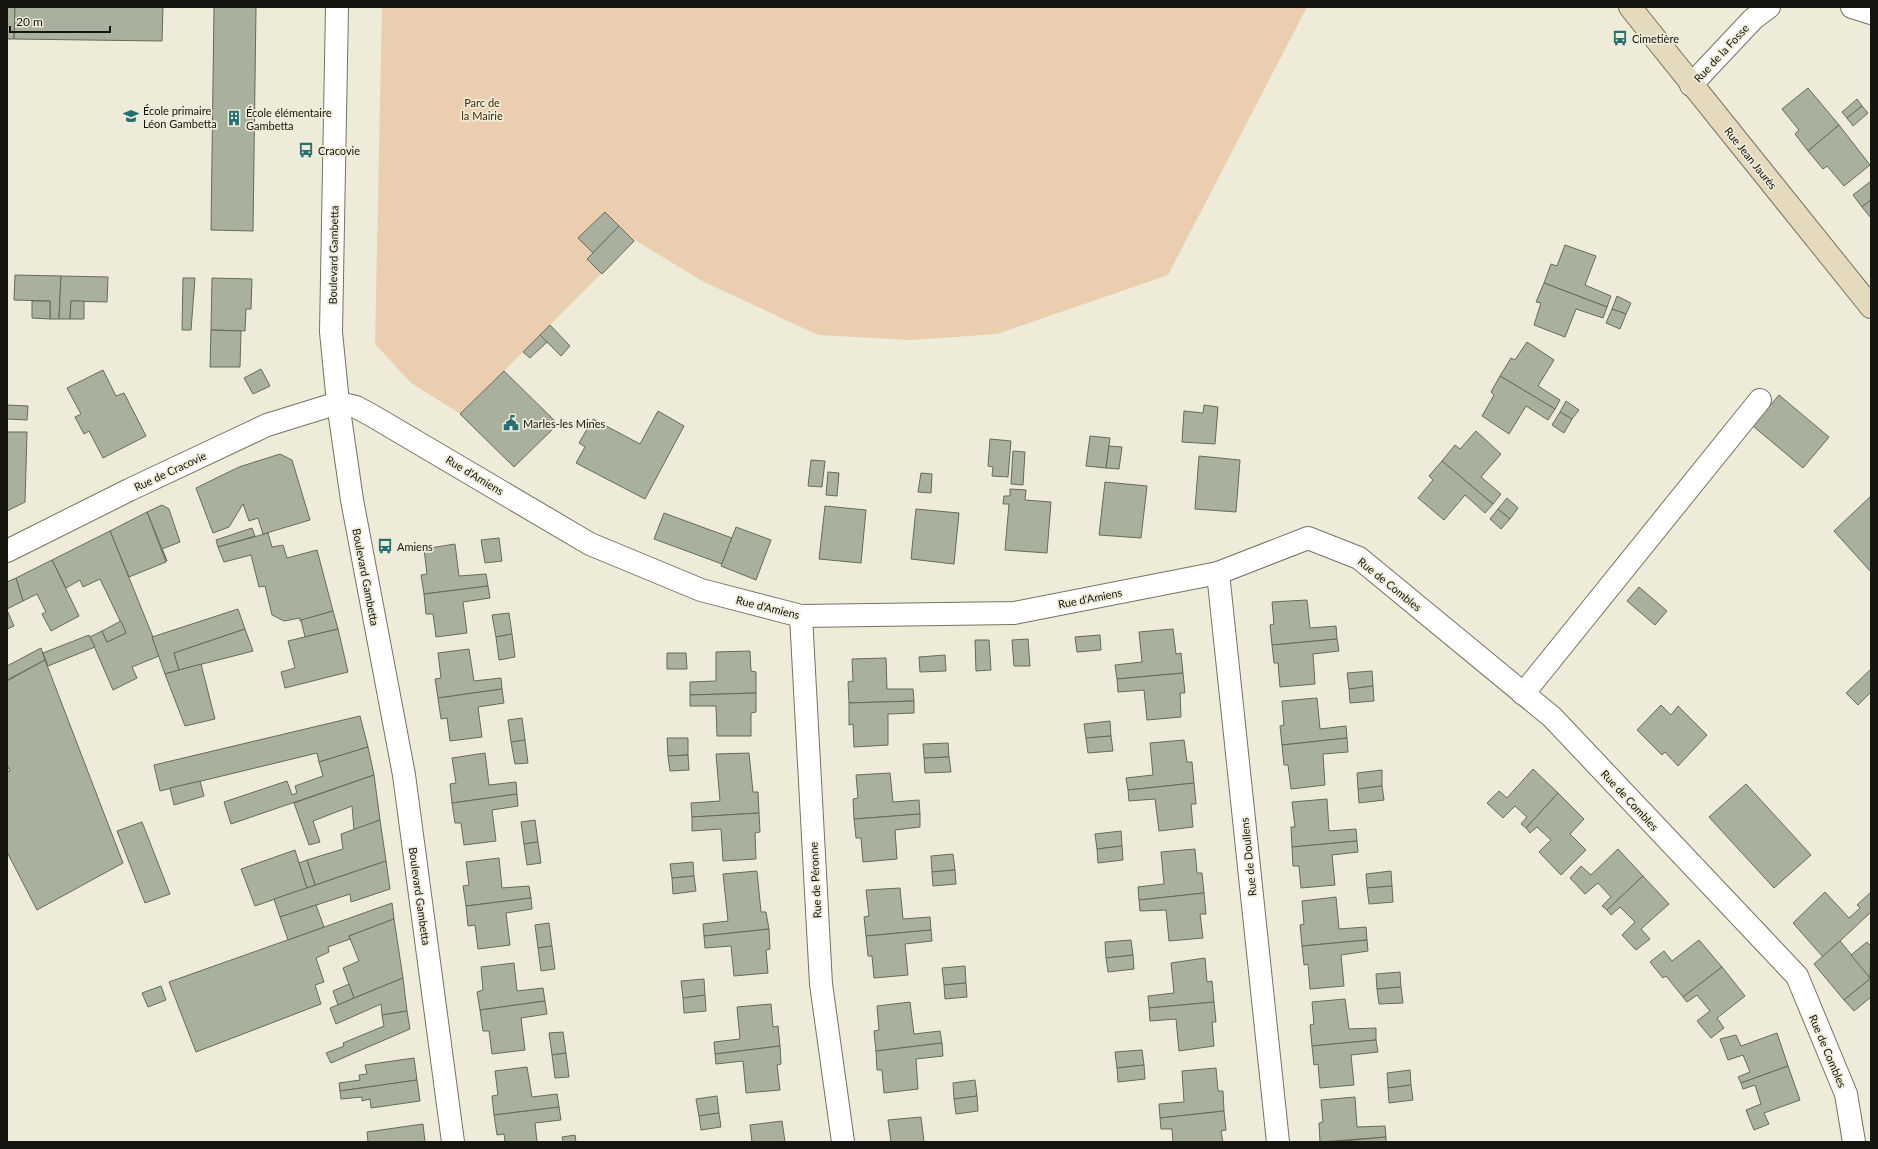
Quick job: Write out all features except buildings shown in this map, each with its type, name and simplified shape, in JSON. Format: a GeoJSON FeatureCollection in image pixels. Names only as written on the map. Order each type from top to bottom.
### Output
{"type":"FeatureCollection","features":[{"type":"Feature","properties":{"kind":"main road","name":"Rue Jean Jaurès"},"geometry":{"type":"LineString","coordinates":[[1632,8],[1691,85],[1871,307]]}},
{"type":"Feature","properties":{"kind":"street","name":"Boulevard Gambetta"},"geometry":{"type":"LineString","coordinates":[[337,7],[331,332],[338,403],[352,500],[404,775],[453,1142]]}},
{"type":"Feature","properties":{"kind":"street","name":"Rue de la Fosse"},"geometry":{"type":"LineString","coordinates":[[1691,85],[1753,19],[1769,7]]}},
{"type":"Feature","properties":{"kind":"street"},"geometry":{"type":"LineString","coordinates":[[1852,7],[1871,13]]}},
{"type":"Feature","properties":{"kind":"street"},"geometry":{"type":"LineString","coordinates":[[1523,694],[1760,400]]}},
{"type":"Feature","properties":{"kind":"street","name":"Rue de Cracovie"},"geometry":{"type":"LineString","coordinates":[[7,551],[129,490],[267,424],[338,403]]}},
{"type":"Feature","properties":{"kind":"street","name":"Rue d'Amiens"},"geometry":{"type":"LineString","coordinates":[[338,403],[356,407],[590,544],[701,590],[801,616],[1014,613],[1218,572],[1308,538]]}},
{"type":"Feature","properties":{"kind":"street","name":"Rue de Combles"},"geometry":{"type":"LineString","coordinates":[[1308,538],[1360,558],[1552,717],[1797,976],[1846,1094],[1854,1142]]}},
{"type":"Feature","properties":{"kind":"street","name":"Rue de Doullens"},"geometry":{"type":"LineString","coordinates":[[1218,572],[1278,1142]]}},
{"type":"Feature","properties":{"kind":"street","name":"Rue de Péronne"},"geometry":{"type":"LineString","coordinates":[[801,616],[821,984],[843,1142]]}},
{"type":"Feature","properties":{"kind":"green space","name":"Parc de la Mairie"},"geometry":{"type":"Polygon","coordinates":[[[382,7],[1307,7],[1168,275],[997,334],[911,340],[818,335],[702,281],[635,240],[461,414],[411,383],[375,344],[382,7]]]}},
{"type":"Feature","properties":{"kind":"place","name":"Cimetière"},"geometry":{"type":"Point","coordinates":[1620,38]}},
{"type":"Feature","properties":{"kind":"place","name":"École primaire Léon Gambetta"},"geometry":{"type":"Point","coordinates":[131,116]}},
{"type":"Feature","properties":{"kind":"place","name":"École élémentaire Gambetta"},"geometry":{"type":"Point","coordinates":[234,118]}},
{"type":"Feature","properties":{"kind":"place","name":"Cracovie"},"geometry":{"type":"Point","coordinates":[306,150]}},
{"type":"Feature","properties":{"kind":"place","name":"Marles-les Mines"},"geometry":{"type":"Point","coordinates":[511,423]}},
{"type":"Feature","properties":{"kind":"place","name":"Amiens"},"geometry":{"type":"Point","coordinates":[385,546]}}]}
